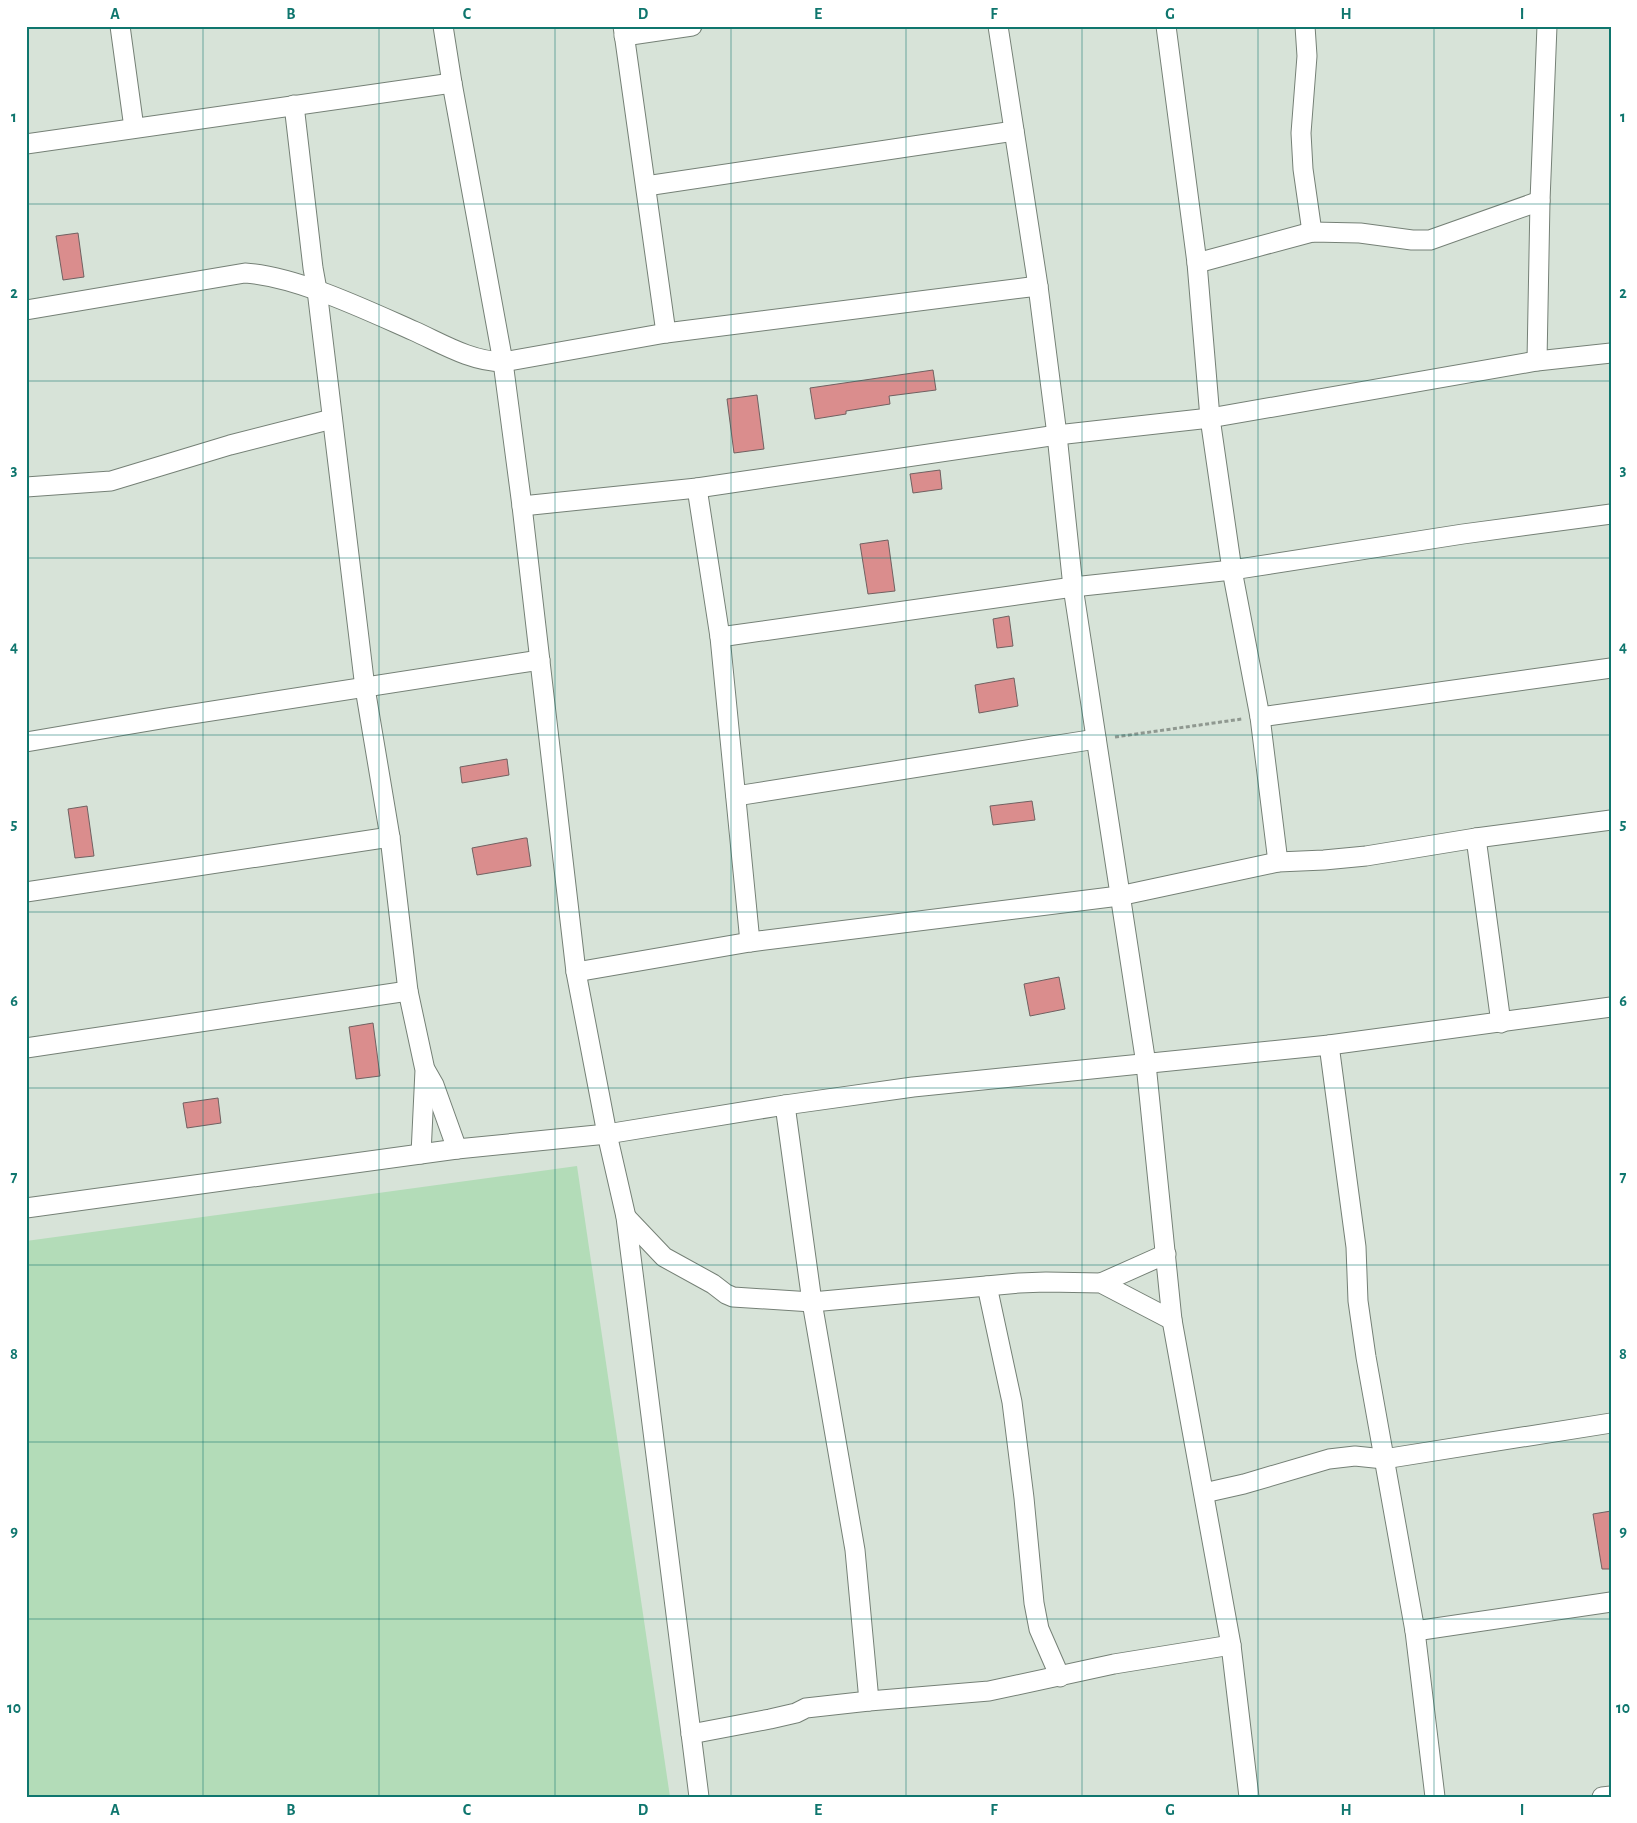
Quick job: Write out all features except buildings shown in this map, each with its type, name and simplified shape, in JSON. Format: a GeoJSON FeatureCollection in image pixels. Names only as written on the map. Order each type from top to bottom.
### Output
{"type":"FeatureCollection","features":[{"type":"Feature","properties":{"kind":"street"},"geometry":{"type":"LineString","coordinates":[[120,26],[134,128]]}},
{"type":"Feature","properties":{"kind":"street"},"geometry":{"type":"LineString","coordinates":[[443,26],[503,362],[522,506],[576,972],[607,1134],[626,1217],[700,1797]]}},
{"type":"Feature","properties":{"kind":"street"},"geometry":{"type":"LineString","coordinates":[[666,333],[624,31],[692,26]]}},
{"type":"Feature","properties":{"kind":"street"},"geometry":{"type":"LineString","coordinates":[[998,26],[1038,286],[1057,435],[1073,588],[1146,1064],[1172,1320],[1231,1645],[1248,1797]]}},
{"type":"Feature","properties":{"kind":"street"},"geometry":{"type":"LineString","coordinates":[[1166,26],[1197,263],[1210,418],[1232,570],[1260,717],[1278,862]]}},
{"type":"Feature","properties":{"kind":"street"},"geometry":{"type":"LineString","coordinates":[[1305,26],[1307,56],[1301,134],[1303,169],[1312,232]]}},
{"type":"Feature","properties":{"kind":"street"},"geometry":{"type":"LineString","coordinates":[[1537,361],[1540,201],[1547,26]]}},
{"type":"Feature","properties":{"kind":"street"},"geometry":{"type":"LineString","coordinates":[[26,144],[294,104],[452,83]]}},
{"type":"Feature","properties":{"kind":"street"},"geometry":{"type":"LineString","coordinates":[[294,104],[354,584],[365,688],[390,837],[408,991],[425,1070],[436,1092],[457,1149]]}},
{"type":"Feature","properties":{"kind":"street"},"geometry":{"type":"LineString","coordinates":[[646,186],[1014,131]]}},
{"type":"Feature","properties":{"kind":"street"},"geometry":{"type":"LineString","coordinates":[[1197,263],[1312,232],[1360,233],[1412,240],[1430,240],[1540,201]]}},
{"type":"Feature","properties":{"kind":"street"},"geometry":{"type":"LineString","coordinates":[[26,310],[244,274],[265,275],[318,290],[472,357],[486,361],[503,362],[666,333],[1038,286]]}},
{"type":"Feature","properties":{"kind":"street"},"geometry":{"type":"LineString","coordinates":[[522,506],[697,488],[1057,435],[1210,418],[1537,361],[1611,353]]}},
{"type":"Feature","properties":{"kind":"street"},"geometry":{"type":"LineString","coordinates":[[26,487],[111,481],[230,445],[332,419]]}},
{"type":"Feature","properties":{"kind":"street"},"geometry":{"type":"LineString","coordinates":[[697,488],[720,637],[750,942]]}},
{"type":"Feature","properties":{"kind":"street"},"geometry":{"type":"LineString","coordinates":[[720,637],[1073,588],[1232,570],[1463,534],[1611,514]]}},
{"type":"Feature","properties":{"kind":"street"},"geometry":{"type":"LineString","coordinates":[[26,742],[540,660]]}},
{"type":"Feature","properties":{"kind":"street"},"geometry":{"type":"LineString","coordinates":[[1260,717],[1611,668]]}},
{"type":"Feature","properties":{"kind":"street"},"geometry":{"type":"LineString","coordinates":[[736,796],[1096,739]]}},
{"type":"Feature","properties":{"kind":"street"},"geometry":{"type":"LineString","coordinates":[[576,972],[750,942],[1119,896],[1278,862],[1366,856],[1476,838],[1611,820]]}},
{"type":"Feature","properties":{"kind":"street"},"geometry":{"type":"LineString","coordinates":[[26,892],[390,837]]}},
{"type":"Feature","properties":{"kind":"street"},"geometry":{"type":"LineString","coordinates":[[1476,838],[1501,1023]]}},
{"type":"Feature","properties":{"kind":"street"},"geometry":{"type":"LineString","coordinates":[[26,1048],[408,991]]}},
{"type":"Feature","properties":{"kind":"street"},"geometry":{"type":"LineString","coordinates":[[27,1202],[457,1149],[607,1134],[786,1104],[913,1087],[1329,1045],[1611,1007]]}},
{"type":"Feature","properties":{"kind":"street"},"geometry":{"type":"LineString","coordinates":[[1329,1045],[1356,1246],[1358,1301],[1366,1357],[1415,1631],[1435,1797]]}},
{"type":"Feature","properties":{"kind":"street"},"geometry":{"type":"LineString","coordinates":[[421,1154],[425,1070]]}},
{"type":"Feature","properties":{"kind":"street"},"geometry":{"type":"LineString","coordinates":[[786,1104],[812,1302],[855,1550],[869,1701]]}},
{"type":"Feature","properties":{"kind":"street"},"geometry":{"type":"LineString","coordinates":[[626,1217],[664,1257],[733,1297],[812,1302],[1046,1282],[1101,1283],[1166,1254]]}},
{"type":"Feature","properties":{"kind":"street"},"geometry":{"type":"LineString","coordinates":[[1101,1283],[1172,1320]]}},
{"type":"Feature","properties":{"kind":"street"},"geometry":{"type":"LineString","coordinates":[[987,1286],[1012,1402],[1034,1603],[1039,1629],[1060,1677]]}},
{"type":"Feature","properties":{"kind":"street"},"geometry":{"type":"LineString","coordinates":[[1204,1493],[1244,1484],[1330,1459],[1355,1456],[1384,1459],[1611,1423]]}},
{"type":"Feature","properties":{"kind":"street"},"geometry":{"type":"LineString","coordinates":[[1415,1631],[1611,1602]]}},
{"type":"Feature","properties":{"kind":"street"},"geometry":{"type":"LineString","coordinates":[[691,1734],[770,1720],[796,1713],[806,1708],[989,1692],[1114,1664],[1231,1645]]}},
{"type":"Feature","properties":{"kind":"street"},"geometry":{"type":"LineString","coordinates":[[1602,1797],[1611,1796]]}},
{"type":"Feature","properties":{"kind":"path"},"geometry":{"type":"LineString","coordinates":[[1096,739],[1260,717]]}},
{"type":"Feature","properties":{"kind":"green space"},"geometry":{"type":"Polygon","coordinates":[[[577,1166],[670,1797],[26,1797],[26,1241],[577,1166]]]}}]}
